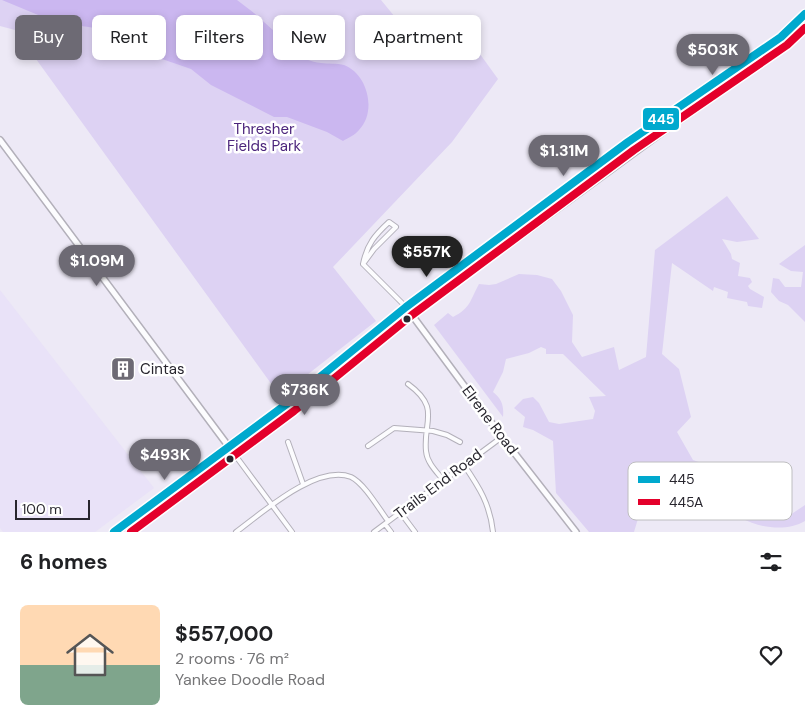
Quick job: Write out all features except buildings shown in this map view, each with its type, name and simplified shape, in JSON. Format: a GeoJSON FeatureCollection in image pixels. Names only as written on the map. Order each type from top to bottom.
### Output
{"type":"FeatureCollection","features":[{"type":"Feature","properties":{"kind":"main road"},"geometry":{"type":"LineString","coordinates":[[114,532],[288,403],[406,307],[628,142],[768,46],[789,30],[805,14]]}},
{"type":"Feature","properties":{"kind":"main road"},"geometry":{"type":"LineString","coordinates":[[132,532],[303,405],[412,315],[611,169],[782,49],[805,30]]}},
{"type":"Feature","properties":{"kind":"main road"},"geometry":{"type":"LineString","coordinates":[[695,110],[693,106],[696,101],[766,50],[768,46]]}},
{"type":"Feature","properties":{"kind":"main road"},"geometry":{"type":"LineString","coordinates":[[611,169],[611,165],[676,117],[681,111],[681,106]]}},
{"type":"Feature","properties":{"kind":"main road"},"geometry":{"type":"LineString","coordinates":[[235,456],[236,450],[240,446],[288,403]]}},
{"type":"Feature","properties":{"kind":"main road"},"geometry":{"type":"LineString","coordinates":[[156,514],[172,498],[223,459],[229,447]]}},
{"type":"Feature","properties":{"kind":"street"},"geometry":{"type":"LineString","coordinates":[[0,140],[229,447]]}},
{"type":"Feature","properties":{"kind":"street"},"geometry":{"type":"LineString","coordinates":[[389,222],[396,227],[374,249],[363,264],[366,249],[378,232],[389,222]]}},
{"type":"Feature","properties":{"kind":"street"},"geometry":{"type":"LineString","coordinates":[[363,264],[406,307]]}},
{"type":"Feature","properties":{"kind":"street","name":"Elrene Road"},"geometry":{"type":"LineString","coordinates":[[406,307],[502,437],[576,532]]}},
{"type":"Feature","properties":{"kind":"street"},"geometry":{"type":"LineString","coordinates":[[408,384],[416,390],[428,412],[426,452],[430,463],[444,481]]}},
{"type":"Feature","properties":{"kind":"street"},"geometry":{"type":"LineString","coordinates":[[368,446],[394,428],[447,435],[460,442]]}},
{"type":"Feature","properties":{"kind":"street","name":"Trails End Road"},"geometry":{"type":"LineString","coordinates":[[374,532],[502,437]]}},
{"type":"Feature","properties":{"kind":"street"},"geometry":{"type":"LineString","coordinates":[[288,442],[303,484]]}},
{"type":"Feature","properties":{"kind":"street"},"geometry":{"type":"LineString","coordinates":[[235,456],[292,532]]}},
{"type":"Feature","properties":{"kind":"street"},"geometry":{"type":"LineString","coordinates":[[464,465],[482,492],[492,521],[493,532]]}},
{"type":"Feature","properties":{"kind":"street"},"geometry":{"type":"LineString","coordinates":[[236,532],[303,484],[336,474],[352,478],[366,490],[391,532]]}},
{"type":"Feature","properties":{"kind":"street"},"geometry":{"type":"LineString","coordinates":[[400,512],[415,532]]}},
{"type":"Feature","properties":{"kind":"shaded area"},"geometry":{"type":"Polygon","coordinates":[[[2,0],[237,0],[256,15],[176,15],[176,60],[263,60],[263,21],[273,30],[273,60],[310,60],[341,64],[359,76],[367,94],[368,114],[359,130],[343,141],[327,132],[287,117],[274,117],[211,85],[191,69],[165,60],[166,15],[92,15],[92,28],[82,26],[82,15],[38,15],[2,0]]]}},
{"type":"Feature","properties":{"kind":"shaded area"},"geometry":{"type":"Polygon","coordinates":[[[0,290],[154,488],[95,532],[3,532],[0,528],[0,290]]]}},
{"type":"Feature","properties":{"kind":"green space","name":"Thresher Fields Park"},"geometry":{"type":"Polygon","coordinates":[[[0,0],[381,0],[393,15],[355,15],[355,60],[481,60],[481,55],[498,79],[452,142],[333,267],[376,321],[280,396],[37,60],[82,60],[82,15],[15,15],[15,30],[0,26],[0,0]]]}},
{"type":"Feature","properties":{"kind":"green space"},"geometry":{"type":"Polygon","coordinates":[[[727,196],[759,239],[737,242],[722,239],[732,259],[740,263],[738,276],[750,278],[752,282],[748,286],[750,289],[764,297],[762,308],[748,306],[747,302],[727,298],[728,292],[714,287],[713,291],[672,263],[662,354],[679,369],[691,417],[677,432],[693,460],[699,462],[628,462],[628,520],[638,520],[634,532],[589,532],[556,493],[553,441],[533,430],[523,427],[525,417],[514,408],[523,399],[533,397],[539,403],[549,422],[559,424],[593,419],[595,411],[589,397],[606,396],[563,354],[546,354],[546,349],[541,347],[529,353],[506,359],[503,372],[493,392],[502,403],[503,417],[434,325],[448,313],[453,317],[459,314],[469,303],[479,284],[496,284],[519,274],[537,275],[552,279],[561,291],[573,315],[572,342],[582,357],[614,347],[619,370],[646,357],[655,250],[727,196]]]}},
{"type":"Feature","properties":{"kind":"green space"},"geometry":{"type":"Polygon","coordinates":[[[805,245],[805,322],[771,292],[773,278],[779,279],[785,287],[801,287],[803,272],[791,271],[779,264],[805,245]]]}},
{"type":"Feature","properties":{"kind":"green space"},"geometry":{"type":"Polygon","coordinates":[[[805,505],[805,521],[790,527],[764,526],[746,520],[792,520],[792,514],[805,505]]]}},
{"type":"Feature","properties":{"kind":"transit line","name":"445"},"geometry":{"type":"LineString","coordinates":[[114,532],[288,403],[406,307],[628,142],[781,37],[805,14]]}},
{"type":"Feature","properties":{"kind":"transit line","name":"445A"},"geometry":{"type":"LineString","coordinates":[[131,532],[294,411],[412,315],[634,150],[787,45],[805,28]]}},
{"type":"Feature","properties":{"kind":"place","name":"Cintas"},"geometry":{"type":"Point","coordinates":[123,369]}}]}
